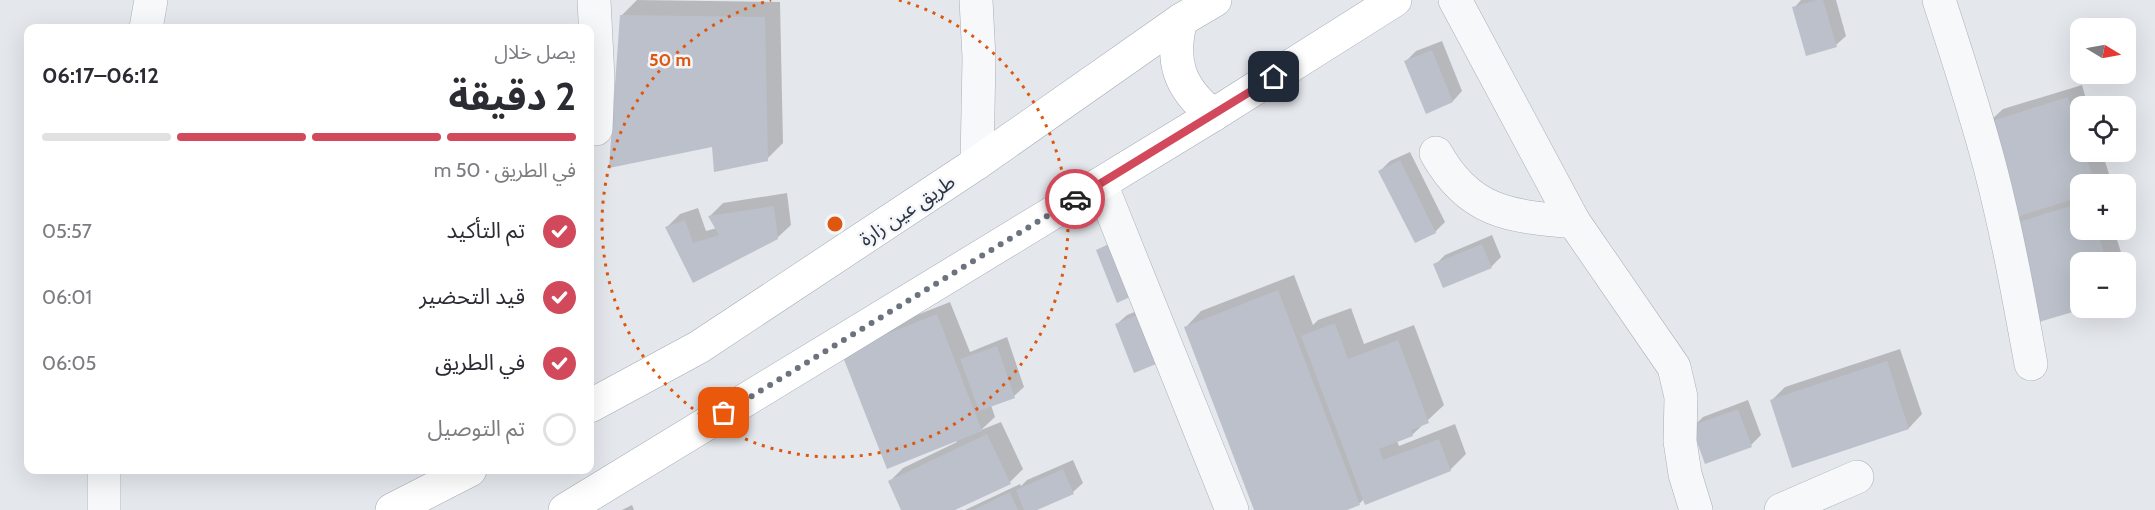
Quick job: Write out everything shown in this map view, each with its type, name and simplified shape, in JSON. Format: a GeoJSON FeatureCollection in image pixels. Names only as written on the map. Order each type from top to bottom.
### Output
{"type":"FeatureCollection","features":[{"type":"Feature","properties":{"kind":"main road","name":"طريق عين زارة"},"geometry":{"type":"LineString","coordinates":[[594,404],[699,347],[977,163],[1181,20],[1215,0]]}},
{"type":"Feature","properties":{"kind":"main road"},"geometry":{"type":"LineString","coordinates":[[565,510],[1101,184],[1395,0]]}},
{"type":"Feature","properties":{"kind":"main road"},"geometry":{"type":"LineString","coordinates":[[1181,20],[1176,37],[1179,73],[1187,90],[1198,104],[1213,115]]}},
{"type":"Feature","properties":{"kind":"main road"},"geometry":{"type":"LineString","coordinates":[[392,510],[462,474]]}},
{"type":"Feature","properties":{"kind":"street"},"geometry":{"type":"LineString","coordinates":[[147,24],[151,0]]}},
{"type":"Feature","properties":{"kind":"street"},"geometry":{"type":"LineString","coordinates":[[594,0],[598,79],[597,129]]}},
{"type":"Feature","properties":{"kind":"street"},"geometry":{"type":"LineString","coordinates":[[976,0],[979,58],[977,163]]}},
{"type":"Feature","properties":{"kind":"street"},"geometry":{"type":"LineString","coordinates":[[1455,0],[1574,222],[1668,356],[1674,368],[1681,397],[1680,441],[1684,474],[1696,510]]}},
{"type":"Feature","properties":{"kind":"street"},"geometry":{"type":"LineString","coordinates":[[1939,0],[1990,168],[2013,266],[2031,364]]}},
{"type":"Feature","properties":{"kind":"street"},"geometry":{"type":"LineString","coordinates":[[1436,153],[1445,169],[1457,183],[1470,196],[1488,206],[1526,217],[1574,222]]}},
{"type":"Feature","properties":{"kind":"street"},"geometry":{"type":"LineString","coordinates":[[1101,184],[1232,510]]}},
{"type":"Feature","properties":{"kind":"street"},"geometry":{"type":"LineString","coordinates":[[104,474],[104,510]]}},
{"type":"Feature","properties":{"kind":"street"},"geometry":{"type":"LineString","coordinates":[[1781,510],[1857,477]]}},
{"type":"Feature","properties":{"kind":"building"},"geometry":{"type":"Polygon","coordinates":[[[1823,0],[1837,47],[1806,56],[1792,7],[1823,0]]]}},
{"type":"Feature","properties":{"kind":"building"},"geometry":{"type":"Polygon","coordinates":[[[620,15],[765,17],[768,161],[714,172],[712,147],[609,168],[620,15]]]}},
{"type":"Feature","properties":{"kind":"building"},"geometry":{"type":"Polygon","coordinates":[[[1432,50],[1453,102],[1426,114],[1404,61],[1432,50]]]}},
{"type":"Feature","properties":{"kind":"building"},"geometry":{"type":"Polygon","coordinates":[[[2068,97],[2070,162],[2088,162],[2092,174],[2070,174],[2070,200],[2016,217],[1988,122],[2068,97]]]}},
{"type":"Feature","properties":{"kind":"building"},"geometry":{"type":"Polygon","coordinates":[[[1400,160],[1436,233],[1415,243],[1378,171],[1400,160]]]}},
{"type":"Feature","properties":{"kind":"building"},"geometry":{"type":"Polygon","coordinates":[[[774,206],[778,239],[693,283],[665,227],[685,220],[693,243],[719,235],[708,216],[774,206]]]}},
{"type":"Feature","properties":{"kind":"building"},"geometry":{"type":"Polygon","coordinates":[[[2070,206],[2070,240],[2100,240],[2104,252],[2070,252],[2070,313],[2039,322],[2009,225],[2070,206]]]}},
{"type":"Feature","properties":{"kind":"building"},"geometry":{"type":"Polygon","coordinates":[[[1109,244],[1130,297],[1117,303],[1096,250],[1109,244]]]}},
{"type":"Feature","properties":{"kind":"building"},"geometry":{"type":"Polygon","coordinates":[[[1482,244],[1492,268],[1443,288],[1433,264],[1482,244]]]}},
{"type":"Feature","properties":{"kind":"building"},"geometry":{"type":"Polygon","coordinates":[[[1278,290],[1360,505],[1347,510],[1254,510],[1184,327],[1278,290]]]}},
{"type":"Feature","properties":{"kind":"building"},"geometry":{"type":"Polygon","coordinates":[[[1142,313],[1161,362],[1134,373],[1115,324],[1142,313]]]}},
{"type":"Feature","properties":{"kind":"building"},"geometry":{"type":"Polygon","coordinates":[[[937,314],[982,431],[887,469],[841,352],[937,314]]]}},
{"type":"Feature","properties":{"kind":"building"},"geometry":{"type":"Polygon","coordinates":[[[1335,323],[1348,359],[1398,340],[1429,423],[1411,430],[1413,436],[1379,449],[1383,460],[1439,439],[1451,471],[1365,505],[1301,336],[1335,323]]]}},
{"type":"Feature","properties":{"kind":"building"},"geometry":{"type":"Polygon","coordinates":[[[997,346],[1015,398],[979,411],[960,359],[997,346]]]}},
{"type":"Feature","properties":{"kind":"building"},"geometry":{"type":"Polygon","coordinates":[[[1887,361],[1909,429],[1792,468],[1770,400],[1887,361]]]}},
{"type":"Feature","properties":{"kind":"building"},"geometry":{"type":"Polygon","coordinates":[[[1738,409],[1752,447],[1705,464],[1691,426],[1738,409]]]}},
{"type":"Feature","properties":{"kind":"building"},"geometry":{"type":"Polygon","coordinates":[[[987,434],[1011,484],[955,510],[901,510],[888,481],[987,434]]]}},
{"type":"Feature","properties":{"kind":"building"},"geometry":{"type":"Polygon","coordinates":[[[1063,469],[1074,494],[1037,510],[1024,510],[1016,490],[1063,469]]]}},
{"type":"Feature","properties":{"kind":"building"},"geometry":{"type":"Polygon","coordinates":[[[1010,492],[1018,510],[973,510],[1010,492]]]}},
{"type":"Feature","properties":{"kind":"way so far"},"geometry":{"type":"LineString","coordinates":[[724,413],[1075,199]]}},
{"type":"Feature","properties":{"kind":"route"},"geometry":{"type":"LineString","coordinates":[[1075,199],[1274,77]]}}]}
